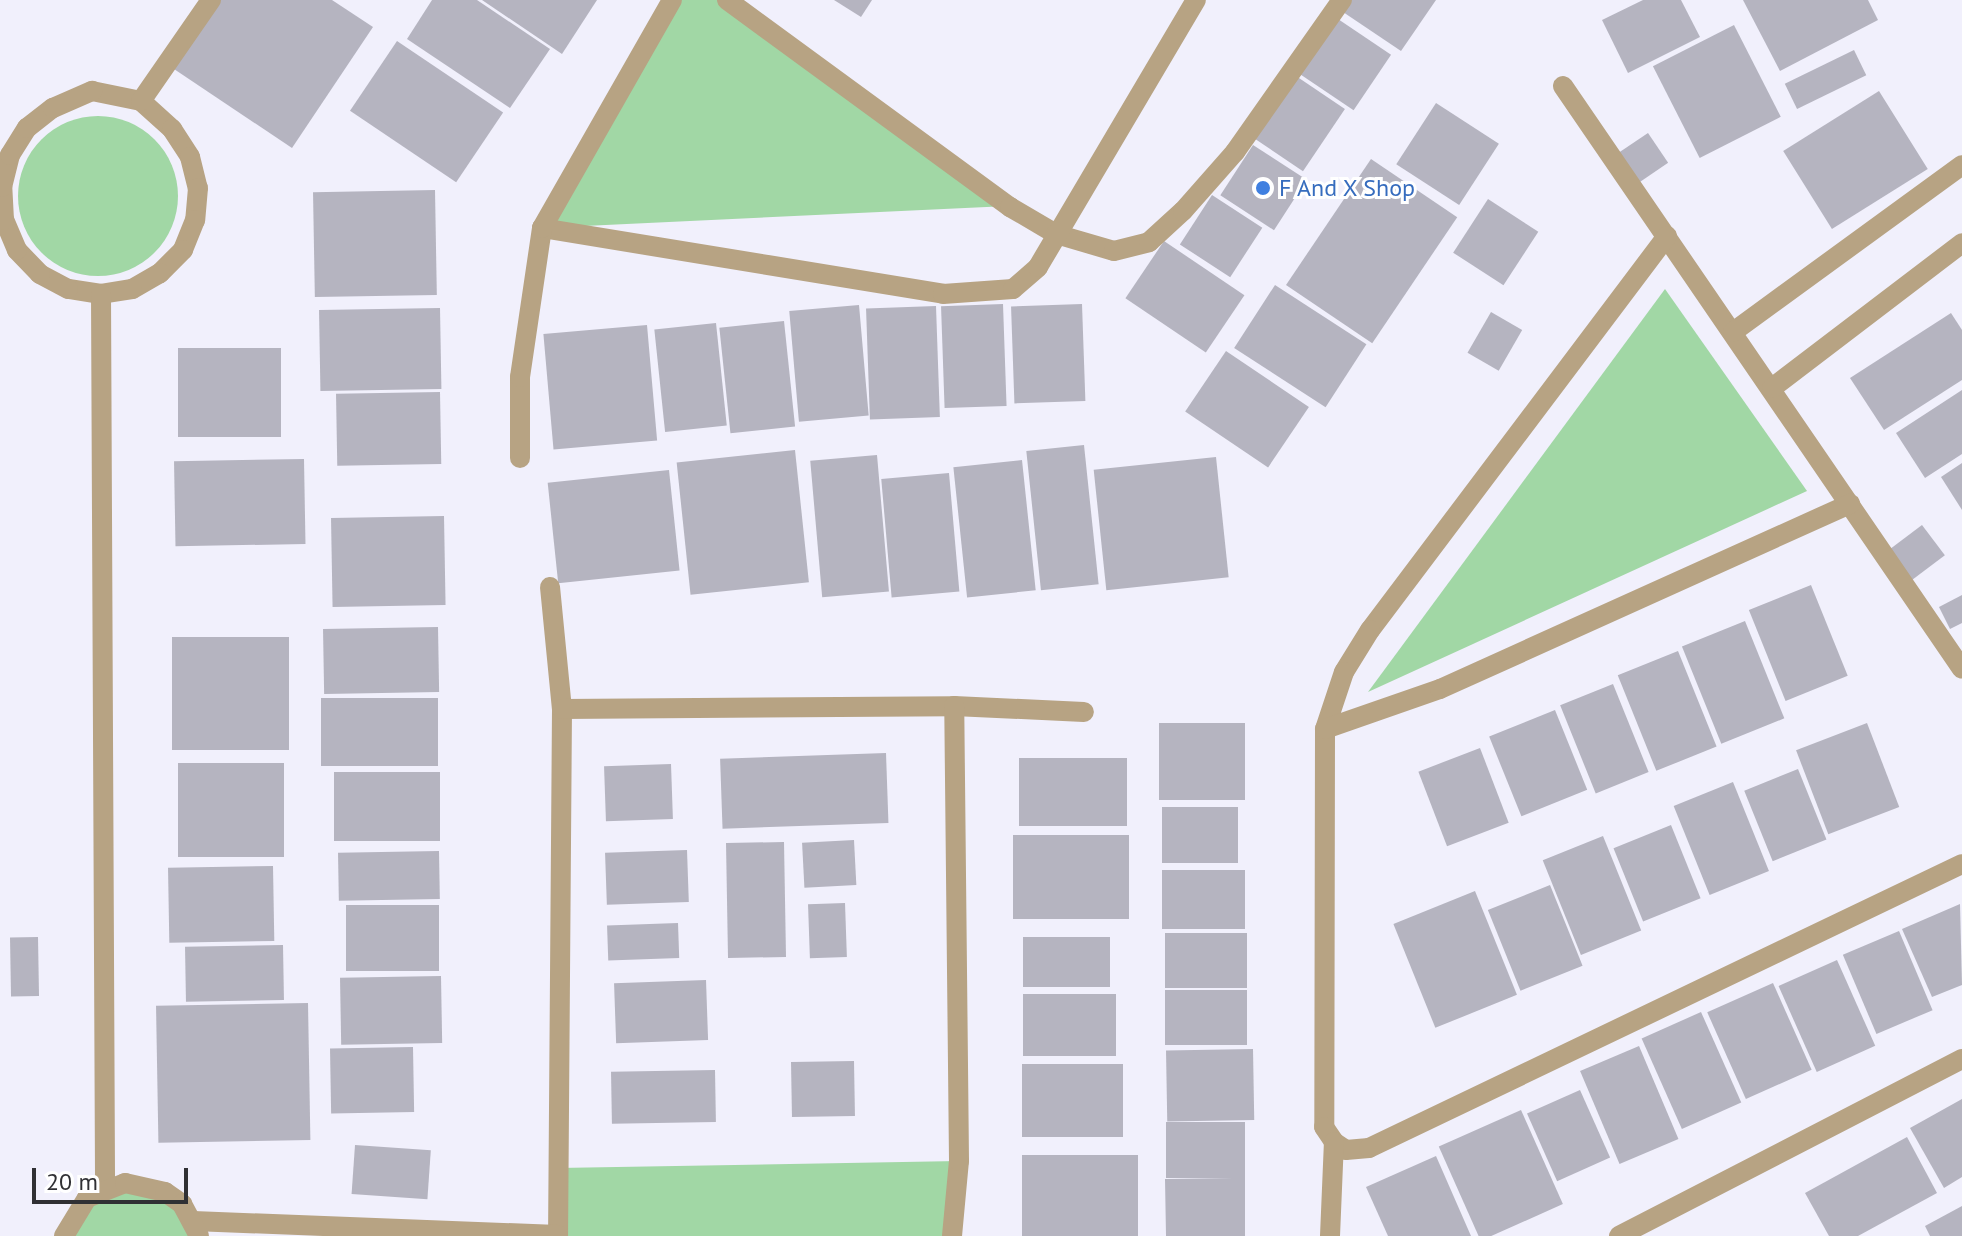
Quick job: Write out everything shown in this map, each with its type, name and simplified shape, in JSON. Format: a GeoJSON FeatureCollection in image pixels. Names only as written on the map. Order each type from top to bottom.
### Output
{"type":"FeatureCollection","features":[{"type":"Feature","properties":{"kind":"street"},"geometry":{"type":"LineString","coordinates":[[141,101],[211,0]]}},
{"type":"Feature","properties":{"kind":"street"},"geometry":{"type":"LineString","coordinates":[[520,458],[520,377],[542,228],[672,0]]}},
{"type":"Feature","properties":{"kind":"street"},"geometry":{"type":"LineString","coordinates":[[727,0],[1010,207],[1056,234],[1114,251],[1149,242],[1235,152],[1342,0]]}},
{"type":"Feature","properties":{"kind":"street"},"geometry":{"type":"LineString","coordinates":[[542,228],[943,294],[1013,289],[1038,267],[1196,0]]}},
{"type":"Feature","properties":{"kind":"street"},"geometry":{"type":"LineString","coordinates":[[1563,86],[1962,669]]}},
{"type":"Feature","properties":{"kind":"street"},"geometry":{"type":"LineString","coordinates":[[92,91],[141,101],[172,129],[190,157],[198,188],[195,220],[183,250],[160,273],[132,289],[101,294],[68,289],[40,274],[17,250],[4,220],[2,187],[10,155],[27,128],[53,108],[92,91]]}},
{"type":"Feature","properties":{"kind":"street"},"geometry":{"type":"LineString","coordinates":[[1733,332],[1962,165]]}},
{"type":"Feature","properties":{"kind":"street"},"geometry":{"type":"LineString","coordinates":[[1667,236],[1370,630],[1344,672],[1325,729],[1324,1127],[1334,1142],[1346,1150],[1369,1148],[1962,864]]}},
{"type":"Feature","properties":{"kind":"street"},"geometry":{"type":"LineString","coordinates":[[1772,388],[1962,243]]}},
{"type":"Feature","properties":{"kind":"street"},"geometry":{"type":"LineString","coordinates":[[101,294],[105,1188]]}},
{"type":"Feature","properties":{"kind":"street"},"geometry":{"type":"LineString","coordinates":[[1325,729],[1440,689],[1850,504]]}},
{"type":"Feature","properties":{"kind":"street"},"geometry":{"type":"LineString","coordinates":[[64,1236],[73,1214],[105,1188],[125,1183],[156,1188],[182,1204],[196,1228],[558,1235],[562,709],[550,587]]}},
{"type":"Feature","properties":{"kind":"street"},"geometry":{"type":"LineString","coordinates":[[562,709],[954,706],[1084,712]]}},
{"type":"Feature","properties":{"kind":"street"},"geometry":{"type":"LineString","coordinates":[[952,1236],[959,1161],[954,706]]}},
{"type":"Feature","properties":{"kind":"street"},"geometry":{"type":"LineString","coordinates":[[1619,1236],[1962,1059]]}},
{"type":"Feature","properties":{"kind":"street"},"geometry":{"type":"LineString","coordinates":[[1330,1236],[1334,1142]]}},
{"type":"Feature","properties":{"kind":"green space"},"geometry":{"type":"Polygon","coordinates":[[[672,0],[727,0],[1008,206],[542,228],[672,0]]]}},
{"type":"Feature","properties":{"kind":"green space"},"geometry":{"type":"Polygon","coordinates":[[[98,116],[129,122],[155,139],[172,165],[178,196],[172,227],[155,253],[129,270],[98,276],[67,270],[41,253],[24,227],[18,196],[24,165],[41,139],[67,122],[98,116]]]}},
{"type":"Feature","properties":{"kind":"green space"},"geometry":{"type":"Polygon","coordinates":[[[1665,289],[1807,491],[1368,692],[1665,289]]]}},
{"type":"Feature","properties":{"kind":"green space"},"geometry":{"type":"Polygon","coordinates":[[[959,1161],[960,1236],[559,1236],[558,1168],[959,1161]]]}},
{"type":"Feature","properties":{"kind":"green space"},"geometry":{"type":"Polygon","coordinates":[[[145,1191],[177,1210],[191,1236],[71,1236],[77,1220],[107,1194],[145,1191]]]}},
{"type":"Feature","properties":{"kind":"building"},"geometry":{"type":"Polygon","coordinates":[[[215,0],[332,0],[373,27],[292,148],[171,67],[215,0]]]}},
{"type":"Feature","properties":{"kind":"building"},"geometry":{"type":"Polygon","coordinates":[[[432,0],[477,0],[550,49],[510,108],[407,39],[432,0]]]}},
{"type":"Feature","properties":{"kind":"building"},"geometry":{"type":"Polygon","coordinates":[[[482,0],[597,0],[562,54],[482,0]]]}},
{"type":"Feature","properties":{"kind":"building"},"geometry":{"type":"Polygon","coordinates":[[[834,0],[872,0],[861,17],[834,0]]]}},
{"type":"Feature","properties":{"kind":"building"},"geometry":{"type":"Polygon","coordinates":[[[1351,0],[1436,0],[1401,51],[1343,12],[1351,0]]]}},
{"type":"Feature","properties":{"kind":"building"},"geometry":{"type":"Polygon","coordinates":[[[1643,0],[1681,0],[1700,37],[1628,73],[1602,20],[1643,0]]]}},
{"type":"Feature","properties":{"kind":"building"},"geometry":{"type":"Polygon","coordinates":[[[1743,0],[1868,0],[1878,20],[1780,71],[1743,0]]]}},
{"type":"Feature","properties":{"kind":"building"},"geometry":{"type":"Polygon","coordinates":[[[1338,19],[1391,55],[1354,110],[1301,75],[1338,19]]]}},
{"type":"Feature","properties":{"kind":"building"},"geometry":{"type":"Polygon","coordinates":[[[1734,25],[1781,117],[1700,158],[1653,66],[1734,25]]]}},
{"type":"Feature","properties":{"kind":"building"},"geometry":{"type":"Polygon","coordinates":[[[397,41],[503,113],[456,182],[350,111],[397,41]]]}},
{"type":"Feature","properties":{"kind":"building"},"geometry":{"type":"Polygon","coordinates":[[[1854,50],[1866,75],[1797,109],[1785,84],[1854,50]]]}},
{"type":"Feature","properties":{"kind":"building"},"geometry":{"type":"Polygon","coordinates":[[[1296,76],[1345,109],[1303,171],[1254,138],[1296,76]]]}},
{"type":"Feature","properties":{"kind":"building"},"geometry":{"type":"Polygon","coordinates":[[[1879,91],[1928,169],[1832,229],[1783,151],[1879,91]]]}},
{"type":"Feature","properties":{"kind":"building"},"geometry":{"type":"Polygon","coordinates":[[[1436,103],[1499,144],[1459,205],[1396,164],[1436,103]]]}},
{"type":"Feature","properties":{"kind":"building"},"geometry":{"type":"Polygon","coordinates":[[[1648,133],[1668,163],[1639,182],[1619,153],[1648,133]]]}},
{"type":"Feature","properties":{"kind":"building","name":"F And X Shop"},"geometry":{"type":"Polygon","coordinates":[[[1253,145],[1307,180],[1274,230],[1220,195],[1253,145]]]}},
{"type":"Feature","properties":{"kind":"building"},"geometry":{"type":"Polygon","coordinates":[[[1371,159],[1457,217],[1372,343],[1286,285],[1371,159]]]}},
{"type":"Feature","properties":{"kind":"building"},"geometry":{"type":"Polygon","coordinates":[[[435,190],[437,295],[315,297],[313,192],[435,190]]]}},
{"type":"Feature","properties":{"kind":"building"},"geometry":{"type":"Polygon","coordinates":[[[1212,195],[1262,228],[1230,277],[1180,244],[1212,195]]]}},
{"type":"Feature","properties":{"kind":"building"},"geometry":{"type":"Polygon","coordinates":[[[1488,199],[1538,232],[1503,285],[1453,253],[1488,199]]]}},
{"type":"Feature","properties":{"kind":"building"},"geometry":{"type":"Polygon","coordinates":[[[1164,241],[1244,295],[1206,352],[1125,298],[1164,241]]]}},
{"type":"Feature","properties":{"kind":"building"},"geometry":{"type":"Polygon","coordinates":[[[1275,285],[1366,344],[1326,407],[1234,348],[1275,285]]]}},
{"type":"Feature","properties":{"kind":"building"},"geometry":{"type":"Polygon","coordinates":[[[1003,304],[1007,406],[945,408],[941,306],[1003,304]]]}},
{"type":"Feature","properties":{"kind":"building"},"geometry":{"type":"Polygon","coordinates":[[[1082,304],[1085,401],[1014,403],[1011,306],[1082,304]]]}},
{"type":"Feature","properties":{"kind":"building"},"geometry":{"type":"Polygon","coordinates":[[[859,305],[869,416],[799,422],[789,311],[859,305]]]}},
{"type":"Feature","properties":{"kind":"building"},"geometry":{"type":"Polygon","coordinates":[[[936,306],[940,417],[870,419],[866,308],[936,306]]]}},
{"type":"Feature","properties":{"kind":"building"},"geometry":{"type":"Polygon","coordinates":[[[440,308],[441,389],[320,391],[319,310],[440,308]]]}},
{"type":"Feature","properties":{"kind":"building"},"geometry":{"type":"Polygon","coordinates":[[[1491,312],[1522,330],[1499,371],[1468,353],[1491,312]]]}},
{"type":"Feature","properties":{"kind":"building"},"geometry":{"type":"Polygon","coordinates":[[[1951,313],[1962,330],[1962,380],[1884,430],[1850,378],[1951,313]]]}},
{"type":"Feature","properties":{"kind":"building"},"geometry":{"type":"Polygon","coordinates":[[[784,321],[795,426],[730,433],[719,328],[784,321]]]}},
{"type":"Feature","properties":{"kind":"building"},"geometry":{"type":"Polygon","coordinates":[[[716,323],[727,425],[665,432],[654,329],[716,323]]]}},
{"type":"Feature","properties":{"kind":"building"},"geometry":{"type":"Polygon","coordinates":[[[647,325],[657,441],[554,450],[543,334],[647,325]]]}},
{"type":"Feature","properties":{"kind":"building"},"geometry":{"type":"Polygon","coordinates":[[[178,348],[281,348],[281,437],[178,437],[178,348]]]}},
{"type":"Feature","properties":{"kind":"building"},"geometry":{"type":"Polygon","coordinates":[[[1226,351],[1309,407],[1268,467],[1185,412],[1226,351]]]}},
{"type":"Feature","properties":{"kind":"building"},"geometry":{"type":"Polygon","coordinates":[[[1962,390],[1962,454],[1925,478],[1896,433],[1962,390]]]}},
{"type":"Feature","properties":{"kind":"building"},"geometry":{"type":"Polygon","coordinates":[[[440,392],[441,464],[337,466],[336,394],[440,392]]]}},
{"type":"Feature","properties":{"kind":"building"},"geometry":{"type":"Polygon","coordinates":[[[1084,445],[1099,584],[1041,590],[1026,451],[1084,445]]]}},
{"type":"Feature","properties":{"kind":"building"},"geometry":{"type":"Polygon","coordinates":[[[795,450],[809,582],[691,595],[677,462],[795,450]]]}},
{"type":"Feature","properties":{"kind":"building"},"geometry":{"type":"Polygon","coordinates":[[[877,455],[889,591],[822,597],[810,461],[877,455]]]}},
{"type":"Feature","properties":{"kind":"building"},"geometry":{"type":"Polygon","coordinates":[[[1216,457],[1229,577],[1106,590],[1094,470],[1216,457]]]}},
{"type":"Feature","properties":{"kind":"building"},"geometry":{"type":"Polygon","coordinates":[[[304,459],[305,544],[176,546],[174,461],[304,459]]]}},
{"type":"Feature","properties":{"kind":"building"},"geometry":{"type":"Polygon","coordinates":[[[1022,460],[1036,590],[967,597],[953,467],[1022,460]]]}},
{"type":"Feature","properties":{"kind":"building"},"geometry":{"type":"Polygon","coordinates":[[[1962,463],[1962,510],[1941,477],[1962,463]]]}},
{"type":"Feature","properties":{"kind":"building"},"geometry":{"type":"Polygon","coordinates":[[[669,470],[680,570],[558,583],[548,483],[669,470]]]}},
{"type":"Feature","properties":{"kind":"building"},"geometry":{"type":"Polygon","coordinates":[[[949,473],[959,592],[892,597],[881,479],[949,473]]]}},
{"type":"Feature","properties":{"kind":"building"},"geometry":{"type":"Polygon","coordinates":[[[444,516],[446,605],[333,607],[331,518],[444,516]]]}},
{"type":"Feature","properties":{"kind":"building"},"geometry":{"type":"Polygon","coordinates":[[[1922,525],[1945,555],[1911,581],[1888,550],[1922,525]]]}},
{"type":"Feature","properties":{"kind":"building"},"geometry":{"type":"Polygon","coordinates":[[[1811,585],[1848,676],[1786,701],[1749,610],[1811,585]]]}},
{"type":"Feature","properties":{"kind":"building"},"geometry":{"type":"Polygon","coordinates":[[[1962,595],[1962,623],[1950,629],[1939,607],[1962,595]]]}},
{"type":"Feature","properties":{"kind":"building"},"geometry":{"type":"Polygon","coordinates":[[[1745,621],[1784,718],[1721,744],[1682,646],[1745,621]]]}},
{"type":"Feature","properties":{"kind":"building"},"geometry":{"type":"Polygon","coordinates":[[[438,627],[439,692],[324,694],[323,629],[438,627]]]}},
{"type":"Feature","properties":{"kind":"building"},"geometry":{"type":"Polygon","coordinates":[[[172,637],[289,637],[289,750],[172,750],[172,637]]]}},
{"type":"Feature","properties":{"kind":"building"},"geometry":{"type":"Polygon","coordinates":[[[1678,651],[1717,746],[1656,771],[1618,675],[1678,651]]]}},
{"type":"Feature","properties":{"kind":"building"},"geometry":{"type":"Polygon","coordinates":[[[1613,684],[1649,772],[1596,793],[1560,705],[1613,684]]]}},
{"type":"Feature","properties":{"kind":"building"},"geometry":{"type":"Polygon","coordinates":[[[321,698],[438,698],[438,766],[321,766],[321,698]]]}},
{"type":"Feature","properties":{"kind":"building"},"geometry":{"type":"Polygon","coordinates":[[[1555,710],[1587,790],[1521,816],[1489,737],[1555,710]]]}},
{"type":"Feature","properties":{"kind":"building"},"geometry":{"type":"Polygon","coordinates":[[[1159,723],[1245,723],[1245,800],[1159,800],[1159,723]]]}},
{"type":"Feature","properties":{"kind":"building"},"geometry":{"type":"Polygon","coordinates":[[[1867,723],[1899,807],[1828,834],[1796,750],[1867,723]]]}},
{"type":"Feature","properties":{"kind":"building"},"geometry":{"type":"Polygon","coordinates":[[[1480,748],[1509,823],[1447,846],[1418,772],[1480,748]]]}},
{"type":"Feature","properties":{"kind":"building"},"geometry":{"type":"Polygon","coordinates":[[[886,753],[888,823],[723,829],[720,759],[886,753]]]}},
{"type":"Feature","properties":{"kind":"building"},"geometry":{"type":"Polygon","coordinates":[[[1019,758],[1127,758],[1127,826],[1019,826],[1019,758]]]}},
{"type":"Feature","properties":{"kind":"building"},"geometry":{"type":"Polygon","coordinates":[[[178,763],[284,763],[284,857],[178,857],[178,763]]]}},
{"type":"Feature","properties":{"kind":"building"},"geometry":{"type":"Polygon","coordinates":[[[671,764],[673,819],[606,821],[604,766],[671,764]]]}},
{"type":"Feature","properties":{"kind":"building"},"geometry":{"type":"Polygon","coordinates":[[[1798,769],[1826,839],[1773,861],[1744,791],[1798,769]]]}},
{"type":"Feature","properties":{"kind":"building"},"geometry":{"type":"Polygon","coordinates":[[[334,772],[440,772],[440,841],[334,841],[334,772]]]}},
{"type":"Feature","properties":{"kind":"building"},"geometry":{"type":"Polygon","coordinates":[[[1733,782],[1769,871],[1710,895],[1674,806],[1733,782]]]}},
{"type":"Feature","properties":{"kind":"building"},"geometry":{"type":"Polygon","coordinates":[[[1162,807],[1238,807],[1238,863],[1162,863],[1162,807]]]}},
{"type":"Feature","properties":{"kind":"building"},"geometry":{"type":"Polygon","coordinates":[[[1671,825],[1701,898],[1643,921],[1614,848],[1671,825]]]}},
{"type":"Feature","properties":{"kind":"building"},"geometry":{"type":"Polygon","coordinates":[[[1013,835],[1129,835],[1129,919],[1013,919],[1013,835]]]}},
{"type":"Feature","properties":{"kind":"building"},"geometry":{"type":"Polygon","coordinates":[[[1603,836],[1641,931],[1581,955],[1543,860],[1603,836]]]}},
{"type":"Feature","properties":{"kind":"building"},"geometry":{"type":"Polygon","coordinates":[[[854,840],[856,885],[804,888],[802,843],[854,840]]]}},
{"type":"Feature","properties":{"kind":"building"},"geometry":{"type":"Polygon","coordinates":[[[784,842],[786,957],[728,958],[726,843],[784,842]]]}},
{"type":"Feature","properties":{"kind":"building"},"geometry":{"type":"Polygon","coordinates":[[[687,850],[689,902],[607,905],[605,853],[687,850]]]}},
{"type":"Feature","properties":{"kind":"building"},"geometry":{"type":"Polygon","coordinates":[[[439,851],[440,899],[339,901],[338,853],[439,851]]]}},
{"type":"Feature","properties":{"kind":"building"},"geometry":{"type":"Polygon","coordinates":[[[273,866],[274,941],[169,943],[168,868],[273,866]]]}},
{"type":"Feature","properties":{"kind":"building"},"geometry":{"type":"Polygon","coordinates":[[[1162,870],[1245,870],[1245,929],[1162,929],[1162,870]]]}},
{"type":"Feature","properties":{"kind":"building"},"geometry":{"type":"Polygon","coordinates":[[[1550,885],[1583,966],[1520,991],[1488,910],[1550,885]]]}},
{"type":"Feature","properties":{"kind":"building"},"geometry":{"type":"Polygon","coordinates":[[[1475,891],[1517,995],[1435,1028],[1393,924],[1475,891]]]}},
{"type":"Feature","properties":{"kind":"building"},"geometry":{"type":"Polygon","coordinates":[[[845,903],[847,957],[810,958],[808,904],[845,903]]]}},
{"type":"Feature","properties":{"kind":"building"},"geometry":{"type":"Polygon","coordinates":[[[1960,904],[1962,985],[1932,997],[1902,929],[1960,904]]]}},
{"type":"Feature","properties":{"kind":"building"},"geometry":{"type":"Polygon","coordinates":[[[346,905],[439,905],[439,971],[346,971],[346,905]]]}},
{"type":"Feature","properties":{"kind":"building"},"geometry":{"type":"Polygon","coordinates":[[[678,923],[679,958],[608,960],[607,925],[678,923]]]}},
{"type":"Feature","properties":{"kind":"building"},"geometry":{"type":"Polygon","coordinates":[[[1899,931],[1933,1010],[1876,1034],[1843,955],[1899,931]]]}},
{"type":"Feature","properties":{"kind":"building"},"geometry":{"type":"Polygon","coordinates":[[[1165,933],[1247,933],[1247,988],[1165,988],[1165,933]]]}},
{"type":"Feature","properties":{"kind":"building"},"geometry":{"type":"Polygon","coordinates":[[[10,937],[38,937],[39,996],[11,996],[10,937]]]}},
{"type":"Feature","properties":{"kind":"building"},"geometry":{"type":"Polygon","coordinates":[[[1023,937],[1110,937],[1110,987],[1023,987],[1023,937]]]}},
{"type":"Feature","properties":{"kind":"building"},"geometry":{"type":"Polygon","coordinates":[[[283,945],[284,1000],[186,1002],[185,947],[283,945]]]}},
{"type":"Feature","properties":{"kind":"building"},"geometry":{"type":"Polygon","coordinates":[[[1837,960],[1875,1046],[1817,1072],[1779,986],[1837,960]]]}},
{"type":"Feature","properties":{"kind":"building"},"geometry":{"type":"Polygon","coordinates":[[[441,976],[442,1043],[341,1045],[340,978],[441,976]]]}},
{"type":"Feature","properties":{"kind":"building"},"geometry":{"type":"Polygon","coordinates":[[[706,980],[708,1040],[616,1043],[614,983],[706,980]]]}},
{"type":"Feature","properties":{"kind":"building"},"geometry":{"type":"Polygon","coordinates":[[[1773,983],[1812,1070],[1746,1099],[1707,1012],[1773,983]]]}},
{"type":"Feature","properties":{"kind":"building"},"geometry":{"type":"Polygon","coordinates":[[[1165,990],[1247,990],[1247,1045],[1165,1045],[1165,990]]]}},
{"type":"Feature","properties":{"kind":"building"},"geometry":{"type":"Polygon","coordinates":[[[1023,994],[1116,994],[1116,1056],[1023,1056],[1023,994]]]}},
{"type":"Feature","properties":{"kind":"building"},"geometry":{"type":"Polygon","coordinates":[[[308,1003],[310,1140],[158,1143],[156,1006],[308,1003]]]}},
{"type":"Feature","properties":{"kind":"building"},"geometry":{"type":"Polygon","coordinates":[[[1701,1012],[1741,1102],[1682,1129],[1642,1038],[1701,1012]]]}},
{"type":"Feature","properties":{"kind":"building"},"geometry":{"type":"Polygon","coordinates":[[[1639,1046],[1678,1139],[1620,1164],[1580,1071],[1639,1046]]]}},
{"type":"Feature","properties":{"kind":"building"},"geometry":{"type":"Polygon","coordinates":[[[413,1047],[414,1112],[331,1113],[330,1048],[413,1047]]]}},
{"type":"Feature","properties":{"kind":"building"},"geometry":{"type":"Polygon","coordinates":[[[1253,1049],[1254,1120],[1167,1122],[1166,1051],[1253,1049]]]}},
{"type":"Feature","properties":{"kind":"building"},"geometry":{"type":"Polygon","coordinates":[[[854,1061],[855,1116],[792,1117],[791,1062],[854,1061]]]}},
{"type":"Feature","properties":{"kind":"building"},"geometry":{"type":"Polygon","coordinates":[[[1022,1064],[1123,1064],[1123,1137],[1022,1137],[1022,1064]]]}},
{"type":"Feature","properties":{"kind":"building"},"geometry":{"type":"Polygon","coordinates":[[[715,1070],[716,1122],[612,1124],[611,1072],[715,1070]]]}},
{"type":"Feature","properties":{"kind":"building"},"geometry":{"type":"Polygon","coordinates":[[[1580,1090],[1610,1158],[1557,1181],[1527,1114],[1580,1090]]]}},
{"type":"Feature","properties":{"kind":"building"},"geometry":{"type":"Polygon","coordinates":[[[1962,1099],[1962,1177],[1944,1188],[1910,1128],[1962,1099]]]}},
{"type":"Feature","properties":{"kind":"building"},"geometry":{"type":"Polygon","coordinates":[[[1521,1110],[1563,1204],[1491,1236],[1479,1236],[1439,1147],[1521,1110]]]}},
{"type":"Feature","properties":{"kind":"building"},"geometry":{"type":"Polygon","coordinates":[[[1166,1122],[1245,1122],[1245,1236],[1166,1236],[1165,1179],[1233,1179],[1166,1178],[1166,1122]]]}},
{"type":"Feature","properties":{"kind":"building"},"geometry":{"type":"Polygon","coordinates":[[[1907,1137],[1937,1193],[1858,1236],[1829,1236],[1805,1193],[1907,1137]]]}},
{"type":"Feature","properties":{"kind":"building"},"geometry":{"type":"Polygon","coordinates":[[[355,1145],[431,1150],[427,1199],[352,1194],[355,1145]]]}},
{"type":"Feature","properties":{"kind":"building"},"geometry":{"type":"Polygon","coordinates":[[[1022,1155],[1138,1155],[1138,1236],[1022,1236],[1022,1155]]]}},
{"type":"Feature","properties":{"kind":"building"},"geometry":{"type":"Polygon","coordinates":[[[1436,1156],[1471,1236],[1388,1236],[1366,1187],[1436,1156]]]}},
{"type":"Feature","properties":{"kind":"building"},"geometry":{"type":"Polygon","coordinates":[[[1962,1206],[1962,1236],[1930,1236],[1925,1226],[1962,1206]]]}},
{"type":"Feature","properties":{"kind":"place","name":"F And X Shop"},"geometry":{"type":"Point","coordinates":[1263,188]}}]}
